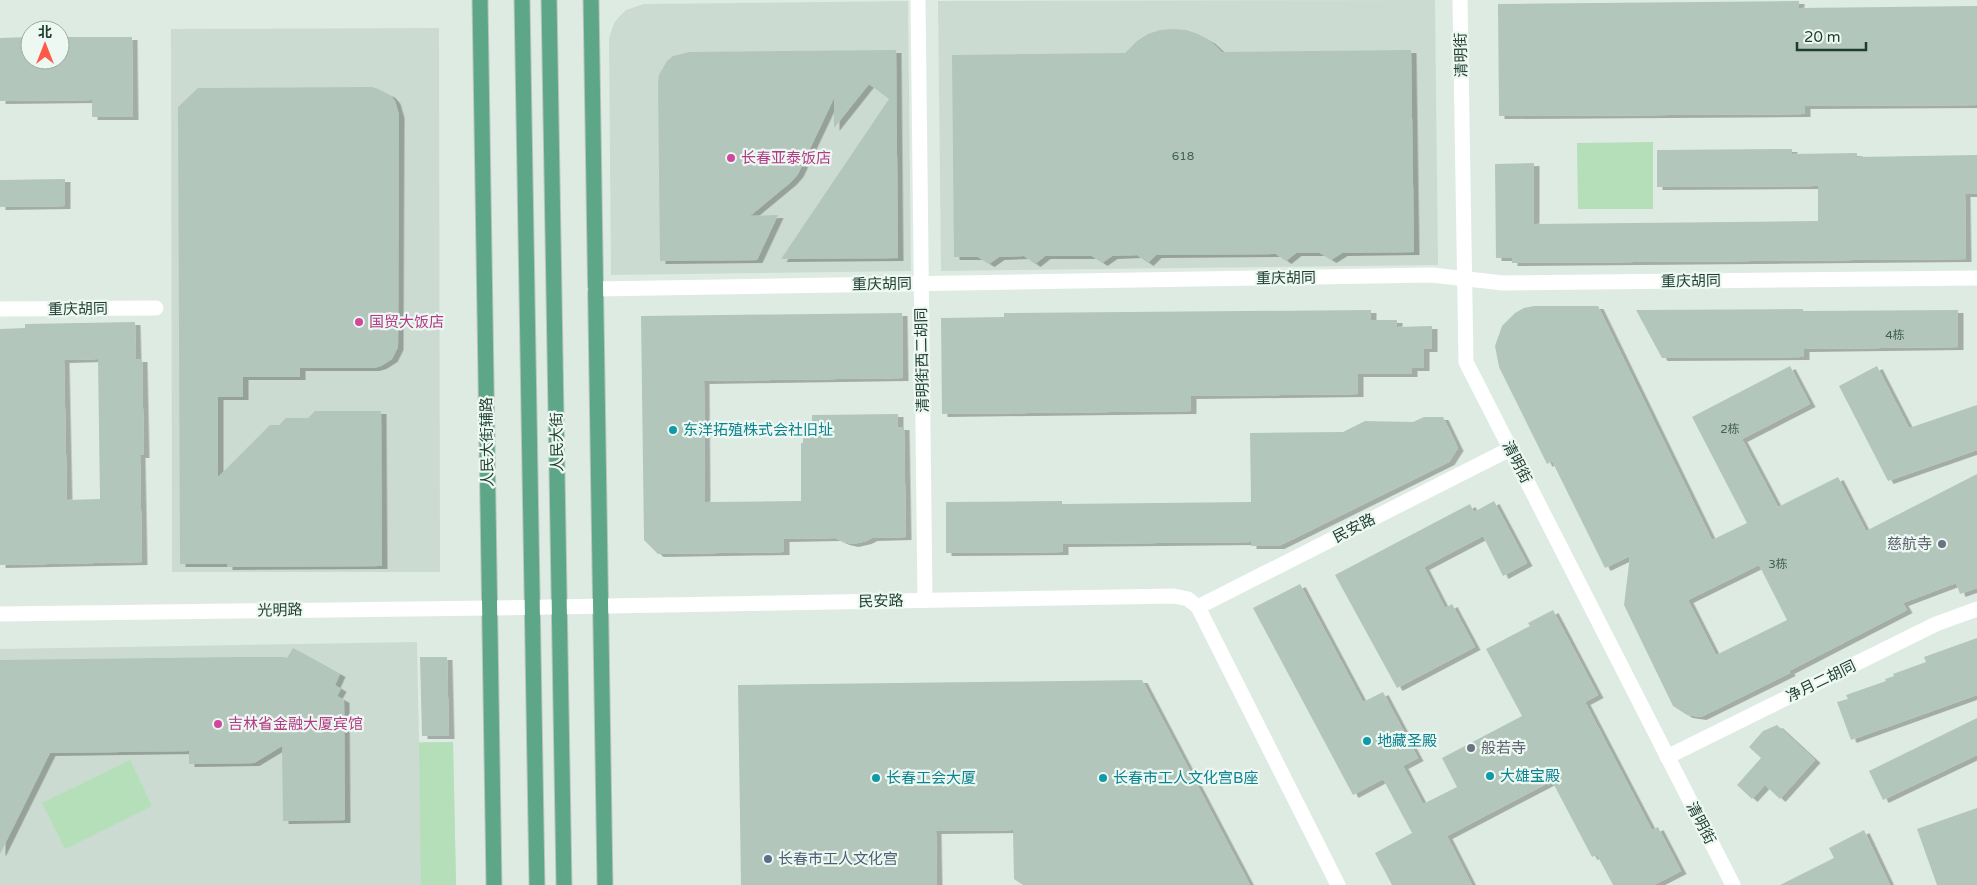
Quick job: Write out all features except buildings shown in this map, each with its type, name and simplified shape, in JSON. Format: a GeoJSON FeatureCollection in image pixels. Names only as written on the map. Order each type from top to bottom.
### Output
{"type":"FeatureCollection","features":[{"type":"Feature","properties":{"kind":"main road","name":"人民大街辅路"},"geometry":{"type":"LineString","coordinates":[[480,0],[494,885]]}},
{"type":"Feature","properties":{"kind":"main road","name":"人民大街"},"geometry":{"type":"LineString","coordinates":[[522,0],[537,885]]}},
{"type":"Feature","properties":{"kind":"main road","name":"人民大街"},"geometry":{"type":"LineString","coordinates":[[549,0],[564,885]]}},
{"type":"Feature","properties":{"kind":"main road"},"geometry":{"type":"LineString","coordinates":[[591,0],[605,885]]}},
{"type":"Feature","properties":{"kind":"street","name":"清明街西二胡同"},"geometry":{"type":"LineString","coordinates":[[918,0],[925,600]]}},
{"type":"Feature","properties":{"kind":"street","name":"清明街"},"geometry":{"type":"LineString","coordinates":[[1460,0],[1466,362],[1733,885]]}},
{"type":"Feature","properties":{"kind":"street","name":"重庆胡同"},"geometry":{"type":"LineString","coordinates":[[596,289],[1432,275],[1503,283],[1977,278]]}},
{"type":"Feature","properties":{"kind":"street","name":"重庆胡同"},"geometry":{"type":"LineString","coordinates":[[0,309],[156,308]]}},
{"type":"Feature","properties":{"kind":"street","name":"民安路"},"geometry":{"type":"LineString","coordinates":[[560,607],[1174,596],[1188,599],[1198,607],[1510,449]]}},
{"type":"Feature","properties":{"kind":"street","name":"光明路"},"geometry":{"type":"LineString","coordinates":[[0,614],[560,607]]}},
{"type":"Feature","properties":{"kind":"street"},"geometry":{"type":"LineString","coordinates":[[1198,607],[1338,885]]}},
{"type":"Feature","properties":{"kind":"street","name":"净月二胡同"},"geometry":{"type":"LineString","coordinates":[[1667,757],[1936,624],[1977,609]]}},
{"type":"Feature","properties":{"kind":"shaded area"},"geometry":{"type":"Polygon","coordinates":[[[1435,0],[1438,265],[941,271],[938,1],[1435,0]]]}},
{"type":"Feature","properties":{"kind":"shaded area"},"geometry":{"type":"Polygon","coordinates":[[[908,1],[911,271],[611,275],[609,38],[614,23],[626,10],[644,4],[908,1]]]}},
{"type":"Feature","properties":{"kind":"shaded area"},"geometry":{"type":"Polygon","coordinates":[[[439,28],[440,572],[172,572],[171,29],[439,28]]]}},
{"type":"Feature","properties":{"kind":"shaded area"},"geometry":{"type":"Polygon","coordinates":[[[417,642],[419,742],[453,742],[456,885],[0,885],[0,649],[417,642]]]}},
{"type":"Feature","properties":{"kind":"green space"},"geometry":{"type":"Polygon","coordinates":[[[1653,142],[1653,209],[1578,209],[1577,143],[1653,142]]]}},
{"type":"Feature","properties":{"kind":"green space"},"geometry":{"type":"Polygon","coordinates":[[[453,742],[456,885],[421,885],[419,743],[453,742]]]}},
{"type":"Feature","properties":{"kind":"green space"},"geometry":{"type":"Polygon","coordinates":[[[130,760],[152,806],[65,849],[42,803],[130,760]]]}},
{"type":"Feature","properties":{"kind":"place","name":"长春亚泰饭店"},"geometry":{"type":"Point","coordinates":[731,158]}},
{"type":"Feature","properties":{"kind":"place","name":"国贸大饭店"},"geometry":{"type":"Point","coordinates":[359,322]}},
{"type":"Feature","properties":{"kind":"place","name":"东洋拓殖株式会社旧址"},"geometry":{"type":"Point","coordinates":[673,430]}},
{"type":"Feature","properties":{"kind":"place","name":"慈航寺"},"geometry":{"type":"Point","coordinates":[1942,544]}},
{"type":"Feature","properties":{"kind":"place","name":"吉林省金融大厦宾馆"},"geometry":{"type":"Point","coordinates":[218,724]}},
{"type":"Feature","properties":{"kind":"place","name":"地藏圣殿"},"geometry":{"type":"Point","coordinates":[1367,741]}},
{"type":"Feature","properties":{"kind":"place","name":"般若寺"},"geometry":{"type":"Point","coordinates":[1471,748]}},
{"type":"Feature","properties":{"kind":"place","name":"大雄宝殿"},"geometry":{"type":"Point","coordinates":[1490,776]}},
{"type":"Feature","properties":{"kind":"place","name":"长春工会大厦"},"geometry":{"type":"Point","coordinates":[876,778]}},
{"type":"Feature","properties":{"kind":"place","name":"长春市工人文化宫B座"},"geometry":{"type":"Point","coordinates":[1103,778]}},
{"type":"Feature","properties":{"kind":"place","name":"长春市工人文化宫"},"geometry":{"type":"Point","coordinates":[768,859]}}]}
